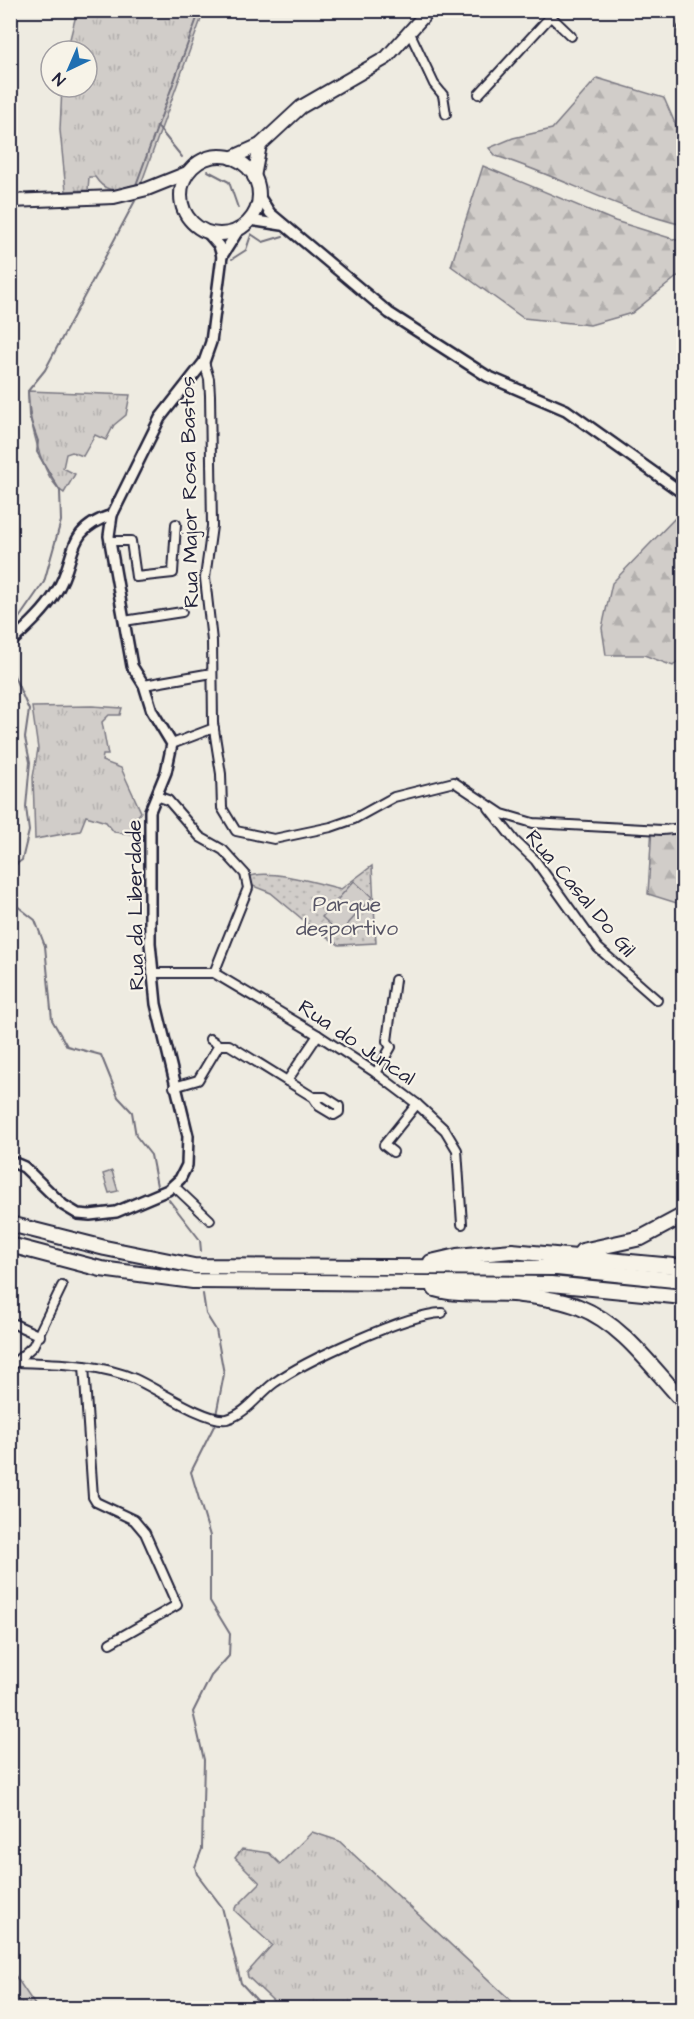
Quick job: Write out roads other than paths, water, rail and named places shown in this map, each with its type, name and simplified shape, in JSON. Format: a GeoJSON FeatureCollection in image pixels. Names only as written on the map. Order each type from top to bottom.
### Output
{"type":"FeatureCollection","features":[{"type":"Feature","properties":{"kind":"highway"},"geometry":{"type":"LineString","coordinates":[[559,1254],[600,1248],[641,1238],[684,1215]]}},
{"type":"Feature","properties":{"kind":"highway"},"geometry":{"type":"LineString","coordinates":[[10,1224],[105,1248],[194,1266],[557,1268],[684,1281]]}},
{"type":"Feature","properties":{"kind":"highway"},"geometry":{"type":"LineString","coordinates":[[10,1245],[101,1269],[193,1281],[551,1284],[684,1297]]}},
{"type":"Feature","properties":{"kind":"highway"},"geometry":{"type":"LineString","coordinates":[[408,1267],[468,1255],[512,1251],[684,1267]]}},
{"type":"Feature","properties":{"kind":"highway"},"geometry":{"type":"LineString","coordinates":[[419,1284],[453,1294],[519,1295],[579,1307],[600,1318],[623,1336],[684,1402]]}},
{"type":"Feature","properties":{"kind":"main road"},"geometry":{"type":"LineString","coordinates":[[10,201],[114,198],[147,189],[187,173],[207,158],[231,158],[260,145],[289,115],[376,65],[410,33],[429,10]]}},
{"type":"Feature","properties":{"kind":"main road"},"geometry":{"type":"LineString","coordinates":[[147,189],[169,192],[190,221],[207,232],[227,234],[239,229],[250,220],[256,209],[259,196],[254,177],[260,145]]}},
{"type":"Feature","properties":{"kind":"main road"},"geometry":{"type":"LineString","coordinates":[[231,158],[242,163],[254,177]]}},
{"type":"Feature","properties":{"kind":"main road"},"geometry":{"type":"LineString","coordinates":[[183,210],[180,196],[187,173]]}},
{"type":"Feature","properties":{"kind":"street"},"geometry":{"type":"LineString","coordinates":[[479,94],[547,14],[571,36]]}},
{"type":"Feature","properties":{"kind":"street"},"geometry":{"type":"LineString","coordinates":[[410,33],[434,84],[443,94],[446,114]]}},
{"type":"Feature","properties":{"kind":"street"},"geometry":{"type":"LineString","coordinates":[[259,196],[270,213],[389,313],[487,376],[566,410],[684,494]]}},
{"type":"Feature","properties":{"kind":"street"},"geometry":{"type":"LineString","coordinates":[[250,220],[284,225]]}},
{"type":"Feature","properties":{"kind":"street"},"geometry":{"type":"LineString","coordinates":[[222,256],[239,229]]}},
{"type":"Feature","properties":{"kind":"street"},"geometry":{"type":"LineString","coordinates":[[207,232],[219,246],[222,256],[211,342],[204,362],[160,418],[112,515],[110,541],[132,666],[144,685],[152,711],[172,744],[214,728]]}},
{"type":"Feature","properties":{"kind":"street","name":"Rua Major Rosa Bastos"},"geometry":{"type":"LineString","coordinates":[[204,362],[209,379],[210,395],[212,526],[205,578],[212,641],[214,728],[221,774],[222,808],[236,831],[274,839],[331,827],[354,819],[394,797],[454,782],[502,814],[532,823],[662,830],[684,828]]}},
{"type":"Feature","properties":{"kind":"street"},"geometry":{"type":"LineString","coordinates":[[10,642],[56,594],[77,539],[84,528],[112,515]]}},
{"type":"Feature","properties":{"kind":"street"},"geometry":{"type":"LineString","coordinates":[[110,541],[131,541],[136,577],[173,573],[176,524]]}},
{"type":"Feature","properties":{"kind":"street"},"geometry":{"type":"LineString","coordinates":[[124,621],[182,612]]}},
{"type":"Feature","properties":{"kind":"street"},"geometry":{"type":"LineString","coordinates":[[144,685],[212,673]]}},
{"type":"Feature","properties":{"kind":"street","name":"Rua da Liberdade"},"geometry":{"type":"LineString","coordinates":[[172,744],[166,772],[150,811],[152,973],[174,1087],[188,1136],[187,1165],[174,1186]]}},
{"type":"Feature","properties":{"kind":"street"},"geometry":{"type":"LineString","coordinates":[[152,973],[214,973],[248,888],[245,874],[223,850],[200,837],[168,800],[156,796]]}},
{"type":"Feature","properties":{"kind":"street","name":"Rua Casal Do Gil"},"geometry":{"type":"LineString","coordinates":[[485,802],[515,841],[535,860],[598,948],[657,1000]]}},
{"type":"Feature","properties":{"kind":"street","name":"Rua do Juncal"},"geometry":{"type":"LineString","coordinates":[[214,973],[318,1035],[376,1073],[417,1104],[445,1130],[456,1150],[462,1224]]}},
{"type":"Feature","properties":{"kind":"street"},"geometry":{"type":"LineString","coordinates":[[376,1073],[391,1047],[387,1041],[395,980]]}},
{"type":"Feature","properties":{"kind":"street"},"geometry":{"type":"LineString","coordinates":[[287,1081],[318,1035]]}},
{"type":"Feature","properties":{"kind":"street"},"geometry":{"type":"LineString","coordinates":[[210,1038],[219,1045],[229,1045],[313,1097]]}},
{"type":"Feature","properties":{"kind":"street"},"geometry":{"type":"LineString","coordinates":[[174,1087],[198,1080],[219,1045]]}},
{"type":"Feature","properties":{"kind":"street"},"geometry":{"type":"LineString","coordinates":[[393,1152],[381,1143],[417,1104]]}},
{"type":"Feature","properties":{"kind":"street"},"geometry":{"type":"LineString","coordinates":[[10,1161],[24,1167],[63,1205],[78,1214],[116,1212],[144,1203],[174,1186],[210,1220]]}},
{"type":"Feature","properties":{"kind":"street"},"geometry":{"type":"LineString","coordinates":[[10,1367],[19,1362],[40,1336],[62,1286]]}},
{"type":"Feature","properties":{"kind":"street"},"geometry":{"type":"LineString","coordinates":[[19,1362],[104,1367],[220,1419],[238,1414],[285,1377],[352,1343],[426,1313],[442,1313]]}},
{"type":"Feature","properties":{"kind":"street"},"geometry":{"type":"LineString","coordinates":[[10,1322],[40,1336]]}},
{"type":"Feature","properties":{"kind":"street"},"geometry":{"type":"LineString","coordinates":[[84,1365],[93,1497],[96,1502],[134,1520],[145,1533],[177,1605],[110,1643]]}},
{"type":"Feature","properties":{"kind":"waterway"},"geometry":{"type":"LineString","coordinates":[[136,185],[200,10]]}},
{"type":"Feature","properties":{"kind":"waterway"},"geometry":{"type":"LineString","coordinates":[[157,126],[182,157]]}},
{"type":"Feature","properties":{"kind":"waterway"},"geometry":{"type":"LineString","coordinates":[[208,171],[229,182],[238,208]]}},
{"type":"Feature","properties":{"kind":"waterway"},"geometry":{"type":"LineString","coordinates":[[10,631],[44,582],[61,521],[60,491],[37,452],[38,441],[29,416],[28,391],[45,370],[136,199]]}},
{"type":"Feature","properties":{"kind":"waterway"},"geometry":{"type":"LineString","coordinates":[[251,234],[263,242],[283,236]]}},
{"type":"Feature","properties":{"kind":"waterway"},"geometry":{"type":"LineString","coordinates":[[232,259],[246,250],[251,235]]}},
{"type":"Feature","properties":{"kind":"waterway"},"geometry":{"type":"LineString","coordinates":[[10,667],[29,710],[25,738],[30,762],[26,807],[29,831],[22,860],[10,869]]}},
{"type":"Feature","properties":{"kind":"waterway"},"geometry":{"type":"LineString","coordinates":[[10,897],[12,902],[35,920],[45,946],[52,1020],[67,1046],[101,1055],[118,1097],[132,1112],[136,1136],[151,1155],[157,1186]]}},
{"type":"Feature","properties":{"kind":"waterway"},"geometry":{"type":"LineString","coordinates":[[169,1200],[200,1240],[201,1251]]}},
{"type":"Feature","properties":{"kind":"waterway"},"geometry":{"type":"LineString","coordinates":[[203,1294],[206,1314],[216,1330],[224,1374],[216,1415]]}},
{"type":"Feature","properties":{"kind":"waterway"},"geometry":{"type":"LineString","coordinates":[[216,1422],[191,1472],[210,1536],[210,1601],[230,1634],[229,1656],[211,1676],[193,1712],[204,1760],[202,1849],[195,1867],[197,1874],[222,1907],[241,1983],[264,2008]]}},
{"type":"Feature","properties":{"kind":"park label","name":"Parque desportivo"},"geometry":{"type":"Point","coordinates":[347,916]}}]}
